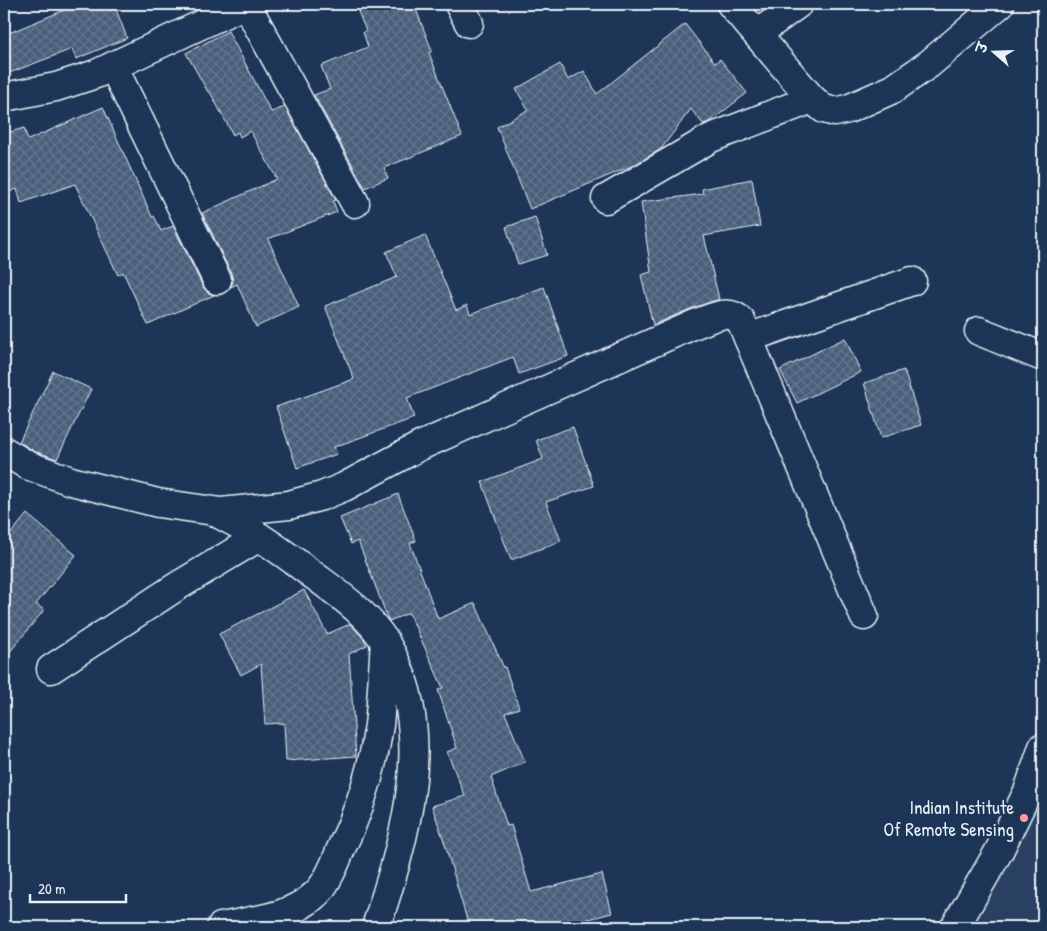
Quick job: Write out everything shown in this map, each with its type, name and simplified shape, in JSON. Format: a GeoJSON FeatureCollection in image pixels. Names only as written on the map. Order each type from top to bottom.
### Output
{"type":"FeatureCollection","features":[{"type":"Feature","properties":{"kind":"street"},"geometry":{"type":"LineString","coordinates":[[4,97],[56,87],[113,66],[246,4],[355,204]]}},
{"type":"Feature","properties":{"kind":"street"},"geometry":{"type":"LineString","coordinates":[[732,4],[812,100],[824,109],[835,112],[848,109],[892,88],[928,64],[1000,4]]}},
{"type":"Feature","properties":{"kind":"street"},"geometry":{"type":"LineString","coordinates":[[757,34],[798,4]]}},
{"type":"Feature","properties":{"kind":"street"},"geometry":{"type":"LineString","coordinates":[[113,66],[217,280]]}},
{"type":"Feature","properties":{"kind":"street"},"geometry":{"type":"LineString","coordinates":[[606,199],[712,138],[812,100]]}},
{"type":"Feature","properties":{"kind":"street"},"geometry":{"type":"LineString","coordinates":[[748,338],[912,281]]}},
{"type":"Feature","properties":{"kind":"street"},"geometry":{"type":"LineString","coordinates":[[4,451],[26,465],[72,481],[158,503],[215,512],[245,511],[290,505],[322,496],[344,487],[420,446],[695,324],[730,313],[741,321],[864,616]]}},
{"type":"Feature","properties":{"kind":"street"},"geometry":{"type":"LineString","coordinates":[[979,331],[1043,357]]}},
{"type":"Feature","properties":{"kind":"street"},"geometry":{"type":"LineString","coordinates":[[215,512],[259,537],[344,597],[385,641],[401,670],[412,718],[414,766],[405,822],[394,870],[376,927]]}},
{"type":"Feature","properties":{"kind":"street"},"geometry":{"type":"LineString","coordinates":[[50,669],[176,586],[259,537]]}},
{"type":"Feature","properties":{"kind":"street"},"geometry":{"type":"LineString","coordinates":[[221,927],[273,917],[295,909],[317,894],[333,867],[352,826],[370,766],[379,724],[385,641]]}},
{"type":"Feature","properties":{"kind":"street"},"geometry":{"type":"LineString","coordinates":[[954,927],[999,851],[1028,791],[1043,747]]}},
{"type":"Feature","properties":{"kind":"shaded area","name":"Indian Institute Of Remote Sensing"},"geometry":{"type":"Polygon","coordinates":[[[1043,760],[1043,927],[941,927],[965,877],[1043,760]]]}},
{"type":"Feature","properties":{"kind":"building"},"geometry":{"type":"Polygon","coordinates":[[[79,4],[114,4],[127,38],[76,59],[72,49],[4,75],[4,35],[79,4]]]}},
{"type":"Feature","properties":{"kind":"building"},"geometry":{"type":"Polygon","coordinates":[[[355,4],[414,4],[432,51],[429,53],[462,136],[384,168],[388,178],[365,188],[314,95],[330,89],[321,66],[368,47],[363,32],[366,31],[355,4]]]}},
{"type":"Feature","properties":{"kind":"building"},"geometry":{"type":"Polygon","coordinates":[[[685,24],[715,63],[720,59],[747,93],[711,121],[703,124],[691,109],[661,149],[636,164],[530,209],[497,127],[528,110],[516,89],[560,64],[568,80],[584,71],[597,94],[685,24]]]}},
{"type":"Feature","properties":{"kind":"building"},"geometry":{"type":"Polygon","coordinates":[[[228,31],[271,112],[285,107],[336,200],[333,201],[337,212],[268,239],[299,307],[256,327],[237,284],[231,287],[233,281],[231,273],[202,213],[277,179],[250,131],[240,137],[238,132],[233,135],[186,53],[228,31]]]}},
{"type":"Feature","properties":{"kind":"building"},"geometry":{"type":"Polygon","coordinates":[[[103,107],[152,217],[154,216],[161,231],[173,226],[203,287],[208,293],[214,295],[148,325],[123,272],[118,275],[75,184],[21,203],[17,189],[4,194],[4,134],[24,128],[28,140],[103,107]]]}},
{"type":"Feature","properties":{"kind":"building"},"geometry":{"type":"Polygon","coordinates":[[[752,179],[760,226],[704,236],[719,299],[653,325],[641,275],[651,272],[641,202],[703,194],[702,189],[752,179]]]}},
{"type":"Feature","properties":{"kind":"building"},"geometry":{"type":"Polygon","coordinates":[[[535,217],[547,255],[518,264],[506,227],[535,217]]]}},
{"type":"Feature","properties":{"kind":"building"},"geometry":{"type":"Polygon","coordinates":[[[425,235],[456,310],[467,305],[470,314],[544,287],[568,356],[519,374],[513,357],[407,398],[414,418],[334,447],[337,454],[297,468],[276,407],[354,379],[325,306],[397,277],[386,252],[425,235]]]}},
{"type":"Feature","properties":{"kind":"building"},"geometry":{"type":"Polygon","coordinates":[[[845,338],[861,372],[797,403],[780,370],[845,338]]]}},
{"type":"Feature","properties":{"kind":"building"},"geometry":{"type":"Polygon","coordinates":[[[904,370],[921,425],[881,438],[864,383],[904,370]]]}},
{"type":"Feature","properties":{"kind":"building"},"geometry":{"type":"Polygon","coordinates":[[[53,371],[91,389],[57,459],[34,451],[19,442],[53,371]]]}},
{"type":"Feature","properties":{"kind":"building"},"geometry":{"type":"Polygon","coordinates":[[[573,427],[594,486],[546,502],[561,541],[511,560],[482,482],[543,459],[536,440],[573,427]]]}},
{"type":"Feature","properties":{"kind":"building"},"geometry":{"type":"Polygon","coordinates":[[[398,494],[416,541],[410,543],[438,619],[475,603],[505,667],[519,708],[505,713],[525,762],[491,777],[507,826],[511,825],[531,892],[602,874],[612,913],[557,927],[469,927],[432,806],[465,796],[447,752],[457,748],[438,690],[443,688],[409,613],[389,621],[358,541],[351,544],[340,518],[398,494]]]}},
{"type":"Feature","properties":{"kind":"building"},"geometry":{"type":"Polygon","coordinates":[[[27,514],[76,555],[36,604],[44,610],[4,659],[4,542],[27,514]]]}},
{"type":"Feature","properties":{"kind":"building"},"geometry":{"type":"Polygon","coordinates":[[[304,590],[327,634],[350,624],[367,645],[349,654],[356,756],[286,761],[284,723],[265,724],[261,664],[241,675],[219,634],[304,590]]]}},
{"type":"Feature","properties":{"kind":"place","name":"Indian Institute Of Remote Sensing"},"geometry":{"type":"Point","coordinates":[1024,818]}}]}
